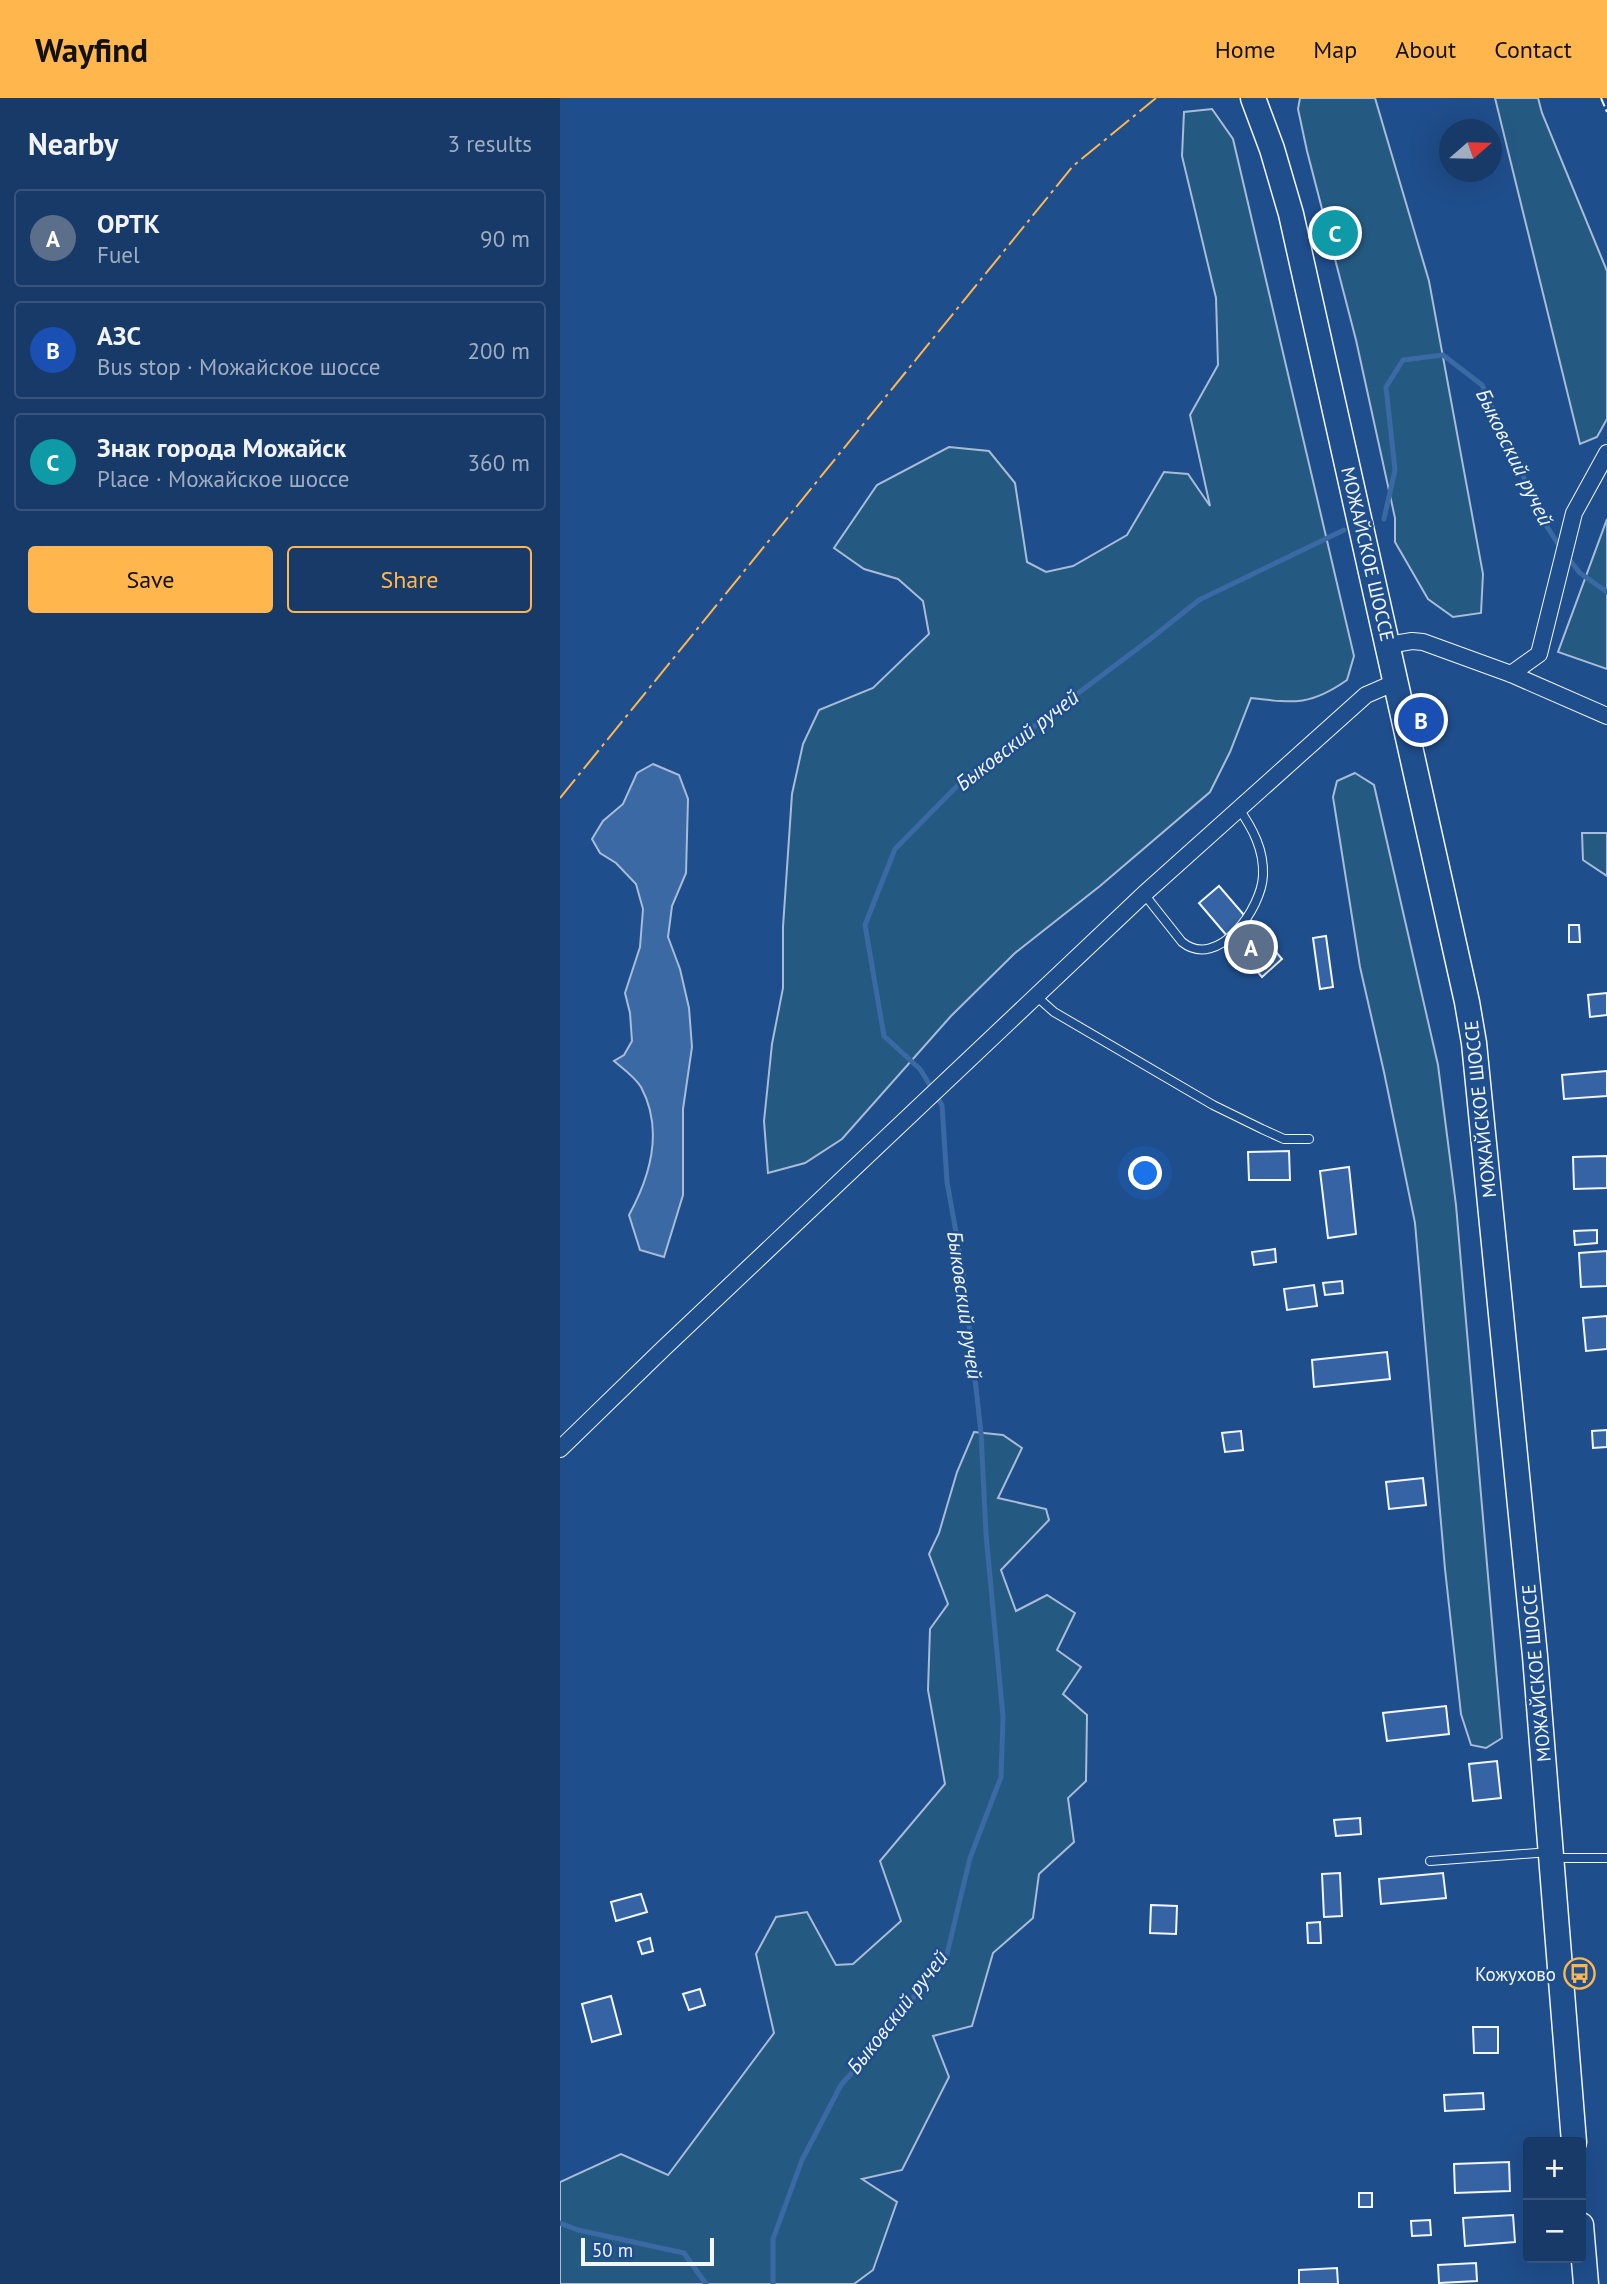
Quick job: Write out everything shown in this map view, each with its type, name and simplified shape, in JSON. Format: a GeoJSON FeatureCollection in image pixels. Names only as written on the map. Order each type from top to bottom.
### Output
{"type":"FeatureCollection","features":[{"type":"Feature","properties":{"kind":"main road","name":"МОЖАЙСКОЕ ШОССЕ"},"geometry":{"type":"LineString","coordinates":[[1253,98],[1272,149],[1291,214],[1474,1043],[1534,1643],[1574,2137]]}},
{"type":"Feature","properties":{"kind":"main road"},"geometry":{"type":"LineString","coordinates":[[1584,2263],[1586,2284]]}},
{"type":"Feature","properties":{"kind":"street"},"geometry":{"type":"LineString","coordinates":[[1511,674],[1539,654],[1574,513],[1607,453]]}},
{"type":"Feature","properties":{"kind":"street"},"geometry":{"type":"LineString","coordinates":[[1388,645],[1423,642],[1511,674],[1607,716]]}},
{"type":"Feature","properties":{"kind":"street"},"geometry":{"type":"LineString","coordinates":[[560,1449],[1144,894],[1366,695],[1396,682]]}},
{"type":"Feature","properties":{"kind":"lane"},"geometry":{"type":"LineString","coordinates":[[1144,894],[1189,948],[1204,950],[1228,938],[1254,909],[1263,878],[1263,864],[1257,841],[1252,827],[1239,809]]}},
{"type":"Feature","properties":{"kind":"lane"},"geometry":{"type":"LineString","coordinates":[[1036,996],[1055,1012],[1213,1105],[1284,1139],[1309,1139]]}},
{"type":"Feature","properties":{"kind":"lane"},"geometry":{"type":"LineString","coordinates":[[1430,1861],[1552,1855],[1607,1858]]}},
{"type":"Feature","properties":{"kind":"shaded area"},"geometry":{"type":"Polygon","coordinates":[[[1300,98],[1375,98],[1429,281],[1483,574],[1481,613],[1453,617],[1428,599],[1395,542],[1395,518],[1356,340],[1307,151],[1298,109],[1300,98]]]}},
{"type":"Feature","properties":{"kind":"shaded area"},"geometry":{"type":"Polygon","coordinates":[[[1495,98],[1538,98],[1607,271],[1607,419],[1597,437],[1580,444],[1502,119],[1495,98]]]}},
{"type":"Feature","properties":{"kind":"shaded area"},"geometry":{"type":"Polygon","coordinates":[[[1212,109],[1233,139],[1354,656],[1347,680],[1322,694],[1301,701],[1251,698],[1230,752],[1210,792],[1100,886],[1015,953],[951,1016],[842,1139],[805,1163],[768,1173],[764,1121],[772,1044],[783,988],[783,927],[792,794],[803,744],[819,710],[873,688],[929,634],[923,601],[898,579],[864,569],[834,548],[877,485],[949,447],[989,451],[1015,483],[1027,562],[1046,572],[1073,566],[1127,535],[1164,472],[1188,474],[1210,506],[1190,415],[1218,365],[1216,298],[1182,156],[1184,112],[1212,109]]]}},
{"type":"Feature","properties":{"kind":"shaded area"},"geometry":{"type":"Polygon","coordinates":[[[1607,519],[1607,669],[1558,652],[1607,519]]]}},
{"type":"Feature","properties":{"kind":"shaded area"},"geometry":{"type":"Polygon","coordinates":[[[653,764],[679,775],[688,799],[686,873],[672,906],[668,937],[680,969],[689,1008],[692,1047],[683,1109],[683,1195],[664,1257],[640,1250],[629,1215],[649,1168],[652,1120],[641,1087],[614,1061],[624,1055],[632,1041],[625,993],[640,947],[643,909],[636,884],[616,863],[600,853],[592,839],[603,821],[623,804],[637,773],[653,764]]]}},
{"type":"Feature","properties":{"kind":"shaded area"},"geometry":{"type":"Polygon","coordinates":[[[1355,773],[1374,785],[1438,1065],[1456,1205],[1502,1738],[1486,1748],[1471,1745],[1461,1714],[1445,1569],[1415,1223],[1360,967],[1333,797],[1337,781],[1355,773]]]}},
{"type":"Feature","properties":{"kind":"shaded area"},"geometry":{"type":"Polygon","coordinates":[[[1582,833],[1607,833],[1607,876],[1583,860],[1582,833]]]}},
{"type":"Feature","properties":{"kind":"shaded area"},"geometry":{"type":"Polygon","coordinates":[[[974,1432],[1003,1435],[1022,1448],[998,1498],[1046,1509],[1049,1520],[1001,1570],[1016,1611],[1047,1595],[1075,1613],[1057,1650],[1081,1667],[1063,1694],[1087,1715],[1086,1781],[1068,1798],[1074,1842],[1039,1874],[1033,1918],[993,1953],[972,2026],[933,2036],[949,2077],[902,2170],[862,2179],[897,2202],[873,2270],[854,2284],[560,2284],[560,2182],[621,2154],[668,2175],[774,2033],[756,1954],[776,1917],[807,1912],[836,1965],[853,1964],[901,1921],[880,1861],[945,1784],[928,1690],[930,1629],[948,1604],[929,1554],[939,1533],[957,1472],[974,1432]]]}},
{"type":"Feature","properties":{"kind":"building"},"geometry":{"type":"Polygon","coordinates":[[[1219,886],[1282,959],[1262,977],[1199,903],[1219,886]]]}},
{"type":"Feature","properties":{"kind":"building"},"geometry":{"type":"Polygon","coordinates":[[[1569,925],[1579,925],[1580,942],[1569,942],[1569,925]]]}},
{"type":"Feature","properties":{"kind":"building"},"geometry":{"type":"Polygon","coordinates":[[[1326,936],[1333,987],[1320,989],[1313,938],[1326,936]]]}},
{"type":"Feature","properties":{"kind":"building"},"geometry":{"type":"Polygon","coordinates":[[[1607,993],[1607,1015],[1590,1017],[1588,995],[1607,993]]]}},
{"type":"Feature","properties":{"kind":"building"},"geometry":{"type":"Polygon","coordinates":[[[1607,1071],[1607,1096],[1564,1099],[1562,1075],[1607,1071]]]}},
{"type":"Feature","properties":{"kind":"building"},"geometry":{"type":"Polygon","coordinates":[[[1289,1151],[1290,1180],[1249,1180],[1248,1152],[1289,1151]]]}},
{"type":"Feature","properties":{"kind":"building"},"geometry":{"type":"Polygon","coordinates":[[[1607,1156],[1607,1188],[1574,1189],[1573,1157],[1607,1156]]]}},
{"type":"Feature","properties":{"kind":"building"},"geometry":{"type":"Polygon","coordinates":[[[1349,1167],[1356,1234],[1328,1238],[1320,1171],[1349,1167]]]}},
{"type":"Feature","properties":{"kind":"building"},"geometry":{"type":"Polygon","coordinates":[[[1597,1230],[1597,1243],[1575,1245],[1574,1231],[1597,1230]]]}},
{"type":"Feature","properties":{"kind":"building"},"geometry":{"type":"Polygon","coordinates":[[[1275,1249],[1276,1262],[1254,1265],[1252,1252],[1275,1249]]]}},
{"type":"Feature","properties":{"kind":"building"},"geometry":{"type":"Polygon","coordinates":[[[1607,1251],[1607,1286],[1581,1287],[1579,1253],[1607,1251]]]}},
{"type":"Feature","properties":{"kind":"building"},"geometry":{"type":"Polygon","coordinates":[[[1342,1281],[1343,1293],[1325,1295],[1323,1283],[1342,1281]]]}},
{"type":"Feature","properties":{"kind":"building"},"geometry":{"type":"Polygon","coordinates":[[[1314,1285],[1317,1306],[1287,1310],[1284,1289],[1314,1285]]]}},
{"type":"Feature","properties":{"kind":"building"},"geometry":{"type":"Polygon","coordinates":[[[1607,1316],[1607,1349],[1586,1351],[1583,1318],[1607,1316]]]}},
{"type":"Feature","properties":{"kind":"building"},"geometry":{"type":"Polygon","coordinates":[[[1387,1352],[1390,1379],[1314,1387],[1312,1360],[1387,1352]]]}},
{"type":"Feature","properties":{"kind":"building"},"geometry":{"type":"Polygon","coordinates":[[[1607,1430],[1607,1447],[1593,1448],[1592,1431],[1607,1430]]]}},
{"type":"Feature","properties":{"kind":"building"},"geometry":{"type":"Polygon","coordinates":[[[1241,1431],[1243,1450],[1225,1452],[1222,1433],[1241,1431]]]}},
{"type":"Feature","properties":{"kind":"building"},"geometry":{"type":"Polygon","coordinates":[[[1423,1478],[1426,1505],[1389,1509],[1386,1482],[1423,1478]]]}},
{"type":"Feature","properties":{"kind":"building"},"geometry":{"type":"Polygon","coordinates":[[[1446,1706],[1449,1734],[1387,1741],[1383,1713],[1446,1706]]]}},
{"type":"Feature","properties":{"kind":"building"},"geometry":{"type":"Polygon","coordinates":[[[1497,1761],[1501,1798],[1473,1801],[1469,1764],[1497,1761]]]}},
{"type":"Feature","properties":{"kind":"building"},"geometry":{"type":"Polygon","coordinates":[[[1360,1818],[1361,1834],[1336,1836],[1334,1820],[1360,1818]]]}},
{"type":"Feature","properties":{"kind":"building"},"geometry":{"type":"Polygon","coordinates":[[[1340,1873],[1342,1916],[1324,1917],[1322,1874],[1340,1873]]]}},
{"type":"Feature","properties":{"kind":"building"},"geometry":{"type":"Polygon","coordinates":[[[1443,1873],[1446,1898],[1381,1904],[1379,1879],[1443,1873]]]}},
{"type":"Feature","properties":{"kind":"building"},"geometry":{"type":"Polygon","coordinates":[[[641,1894],[647,1912],[616,1921],[611,1902],[641,1894]]]}},
{"type":"Feature","properties":{"kind":"building"},"geometry":{"type":"Polygon","coordinates":[[[1151,1905],[1177,1906],[1176,1934],[1150,1933],[1151,1905]]]}},
{"type":"Feature","properties":{"kind":"building"},"geometry":{"type":"Polygon","coordinates":[[[1320,1922],[1321,1943],[1308,1943],[1307,1923],[1320,1922]]]}},
{"type":"Feature","properties":{"kind":"building"},"geometry":{"type":"Polygon","coordinates":[[[650,1938],[653,1951],[642,1954],[638,1942],[650,1938]]]}},
{"type":"Feature","properties":{"kind":"building"},"geometry":{"type":"Polygon","coordinates":[[[700,1989],[705,2005],[689,2010],[683,1994],[700,1989]]]}},
{"type":"Feature","properties":{"kind":"building"},"geometry":{"type":"Polygon","coordinates":[[[611,1996],[621,2034],[592,2042],[582,2004],[611,1996]]]}},
{"type":"Feature","properties":{"kind":"building"},"geometry":{"type":"Polygon","coordinates":[[[1473,2027],[1498,2027],[1498,2053],[1474,2053],[1473,2027]]]}},
{"type":"Feature","properties":{"kind":"building"},"geometry":{"type":"Polygon","coordinates":[[[1483,2093],[1484,2109],[1445,2111],[1444,2095],[1483,2093]]]}},
{"type":"Feature","properties":{"kind":"building"},"geometry":{"type":"Polygon","coordinates":[[[1509,2162],[1510,2191],[1455,2193],[1454,2164],[1509,2162]]]}},
{"type":"Feature","properties":{"kind":"building"},"geometry":{"type":"Polygon","coordinates":[[[1359,2193],[1372,2193],[1372,2207],[1359,2207],[1359,2193]]]}},
{"type":"Feature","properties":{"kind":"building"},"geometry":{"type":"Polygon","coordinates":[[[1513,2215],[1515,2242],[1465,2246],[1463,2218],[1513,2215]]]}},
{"type":"Feature","properties":{"kind":"building"},"geometry":{"type":"Polygon","coordinates":[[[1430,2220],[1431,2235],[1412,2236],[1411,2221],[1430,2220]]]}},
{"type":"Feature","properties":{"kind":"building"},"geometry":{"type":"Polygon","coordinates":[[[1476,2263],[1477,2281],[1439,2283],[1438,2265],[1476,2263]]]}},
{"type":"Feature","properties":{"kind":"building"},"geometry":{"type":"Polygon","coordinates":[[[1337,2268],[1338,2284],[1299,2284],[1299,2270],[1337,2268]]]}},
{"type":"Feature","properties":{"kind":"waterway","name":"Быковский ручей"},"geometry":{"type":"LineString","coordinates":[[1384,519],[1395,470],[1386,387],[1403,360],[1443,355],[1482,385],[1544,522],[1562,550]]}},
{"type":"Feature","properties":{"kind":"waterway","name":"Быковский ручей"},"geometry":{"type":"LineString","coordinates":[[773,2284],[773,2239],[802,2160],[841,2085],[879,2042],[947,1954],[970,1858],[1001,1777],[1003,1717],[986,1534],[981,1433],[963,1271],[947,1182],[942,1105],[920,1069],[884,1036],[865,925],[895,849],[965,778],[1199,600],[1344,530]]}},
{"type":"Feature","properties":{"kind":"waterway","name":"Быковский ручей"},"geometry":{"type":"LineString","coordinates":[[1568,558],[1580,573],[1607,592]]}},
{"type":"Feature","properties":{"kind":"waterway"},"geometry":{"type":"LineString","coordinates":[[560,2223],[578,2230],[684,2253],[706,2284]]}},
{"type":"Feature","properties":{"kind":"fence"},"geometry":{"type":"LineString","coordinates":[[1601,98],[1607,112]]}},
{"type":"Feature","properties":{"kind":"power"},"geometry":{"type":"LineString","coordinates":[[560,798],[1073,166],[1156,98]]}},
{"type":"Feature","properties":{"kind":"place","name":"Знак города Можайск"},"geometry":{"type":"Point","coordinates":[1335,233]}},
{"type":"Feature","properties":{"kind":"place","name":"АЗС"},"geometry":{"type":"Point","coordinates":[1421,720]}},
{"type":"Feature","properties":{"kind":"place","name":"ОРТК"},"geometry":{"type":"Point","coordinates":[1251,947]}},
{"type":"Feature","properties":{"kind":"place","name":"Кожухово"},"geometry":{"type":"Point","coordinates":[1579,1974]}}]}
